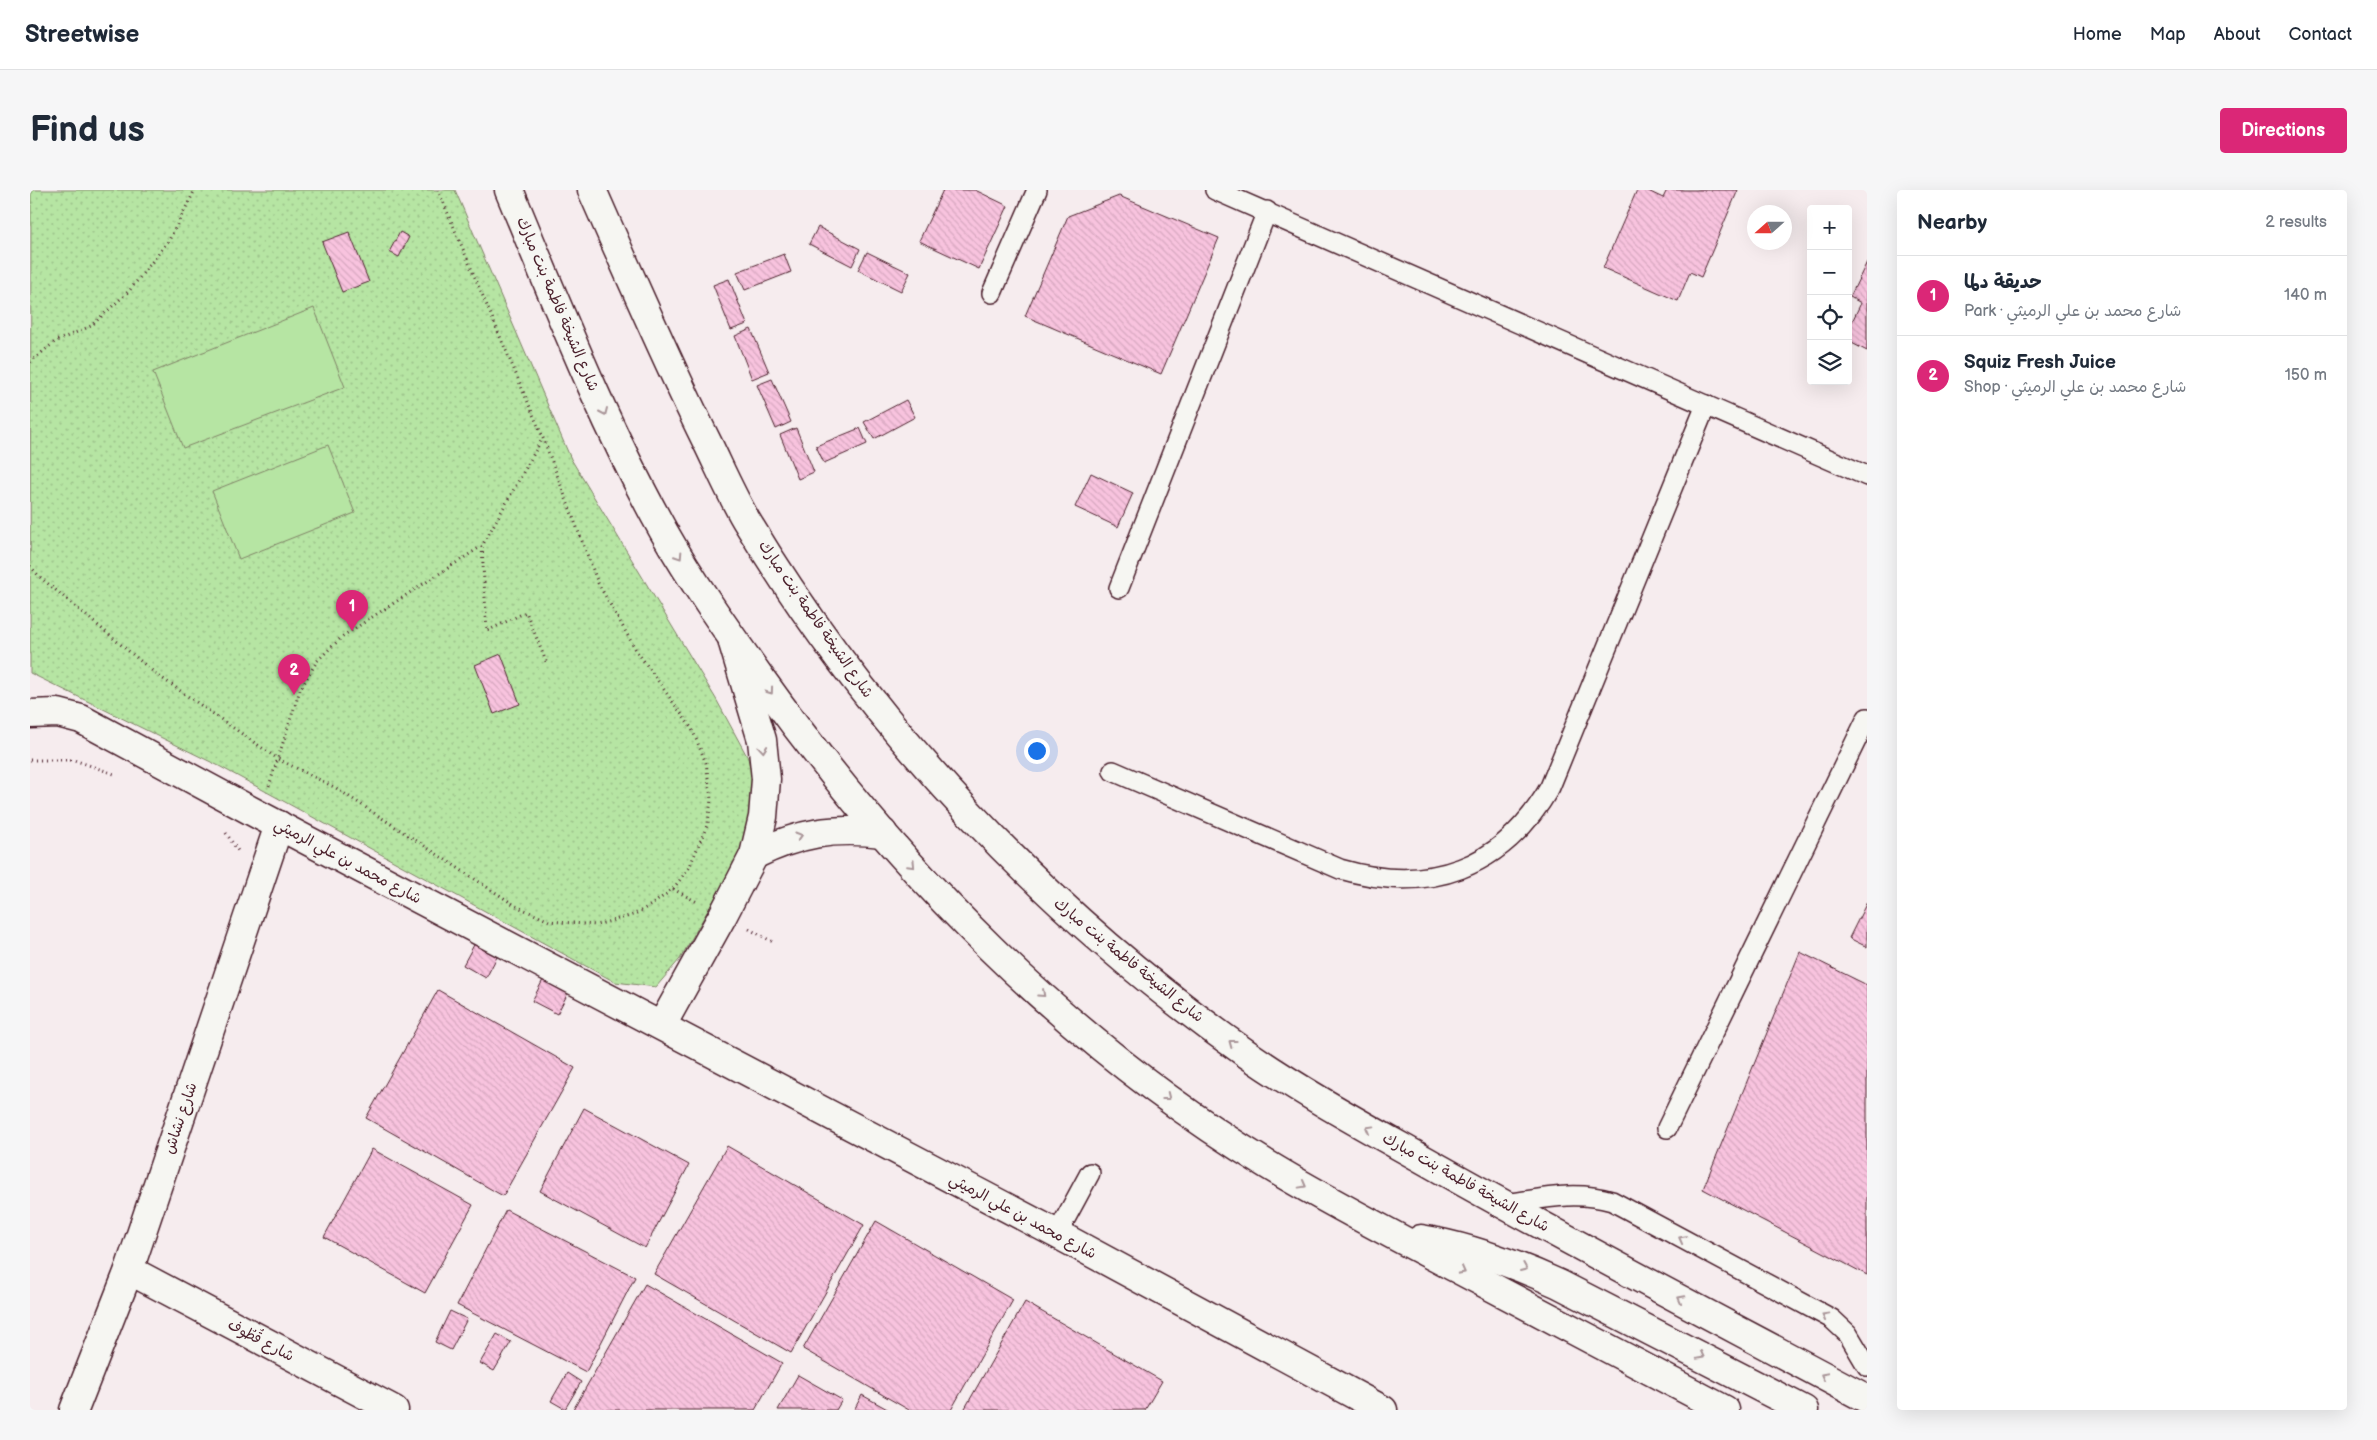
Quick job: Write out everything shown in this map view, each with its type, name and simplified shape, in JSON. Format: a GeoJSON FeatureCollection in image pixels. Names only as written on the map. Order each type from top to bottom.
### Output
{"type":"FeatureCollection","features":[{"type":"Feature","properties":{"kind":"main road","name":"شارع الشيخة فاطمة بنت مبارك"},"geometry":{"type":"LineString","coordinates":[[509,190],[606,416],[664,533],[730,635],[787,714],[883,833],[1005,961],[1088,1035],[1175,1103],[1268,1165],[1392,1234],[1725,1410]]}},
{"type":"Feature","properties":{"kind":"main road","name":"شارع الشيخة فاطمة بنت مبارك"},"geometry":{"type":"LineString","coordinates":[[592,190],[692,414],[744,516],[795,595],[847,668],[952,793],[998,844],[1057,902],[1112,950],[1248,1055],[1332,1107],[1504,1204],[1867,1399]]}},
{"type":"Feature","properties":{"kind":"main road"},"geometry":{"type":"LineString","coordinates":[[662,1025],[754,855],[764,808],[766,779],[762,740],[730,635]]}},
{"type":"Feature","properties":{"kind":"main road","name":"شارع محمد بن علي الرميثي"},"geometry":{"type":"LineString","coordinates":[[30,714],[58,713],[81,719],[269,820],[1057,1234],[1383,1410]]}},
{"type":"Feature","properties":{"kind":"main road","name":"شارع نشاش"},"geometry":{"type":"LineString","coordinates":[[74,1410],[128,1270],[269,820]]}},
{"type":"Feature","properties":{"kind":"main road"},"geometry":{"type":"LineString","coordinates":[[754,855],[778,843],[812,833],[856,830],[883,833]]}},
{"type":"Feature","properties":{"kind":"main road"},"geometry":{"type":"LineString","coordinates":[[1392,1234],[1470,1250],[1519,1266],[1665,1337],[1804,1410]]}},
{"type":"Feature","properties":{"kind":"main road","name":"شارع قُطُوف"},"geometry":{"type":"LineString","coordinates":[[128,1270],[394,1410]]}},
{"type":"Feature","properties":{"kind":"lane"},"geometry":{"type":"LineString","coordinates":[[992,293],[1037,190]]}},
{"type":"Feature","properties":{"kind":"lane"},"geometry":{"type":"LineString","coordinates":[[1215,190],[1267,211],[1867,476]]}},
{"type":"Feature","properties":{"kind":"lane"},"geometry":{"type":"LineString","coordinates":[[1119,588],[1267,211]]}},
{"type":"Feature","properties":{"kind":"lane"},"geometry":{"type":"LineString","coordinates":[[1113,771],[1340,869],[1364,876],[1388,880],[1430,877],[1461,868],[1484,858],[1504,844],[1522,827],[1537,809],[1550,787],[1706,405]]}},
{"type":"Feature","properties":{"kind":"lane"},"geometry":{"type":"LineString","coordinates":[[1667,1128],[1867,718]]}},
{"type":"Feature","properties":{"kind":"lane"},"geometry":{"type":"LineString","coordinates":[[1057,1234],[1090,1173]]}},
{"type":"Feature","properties":{"kind":"lane"},"geometry":{"type":"LineString","coordinates":[[1504,1204],[1564,1195],[1596,1197],[1612,1201],[1832,1319],[1848,1334],[1867,1366]]}},
{"type":"Feature","properties":{"kind":"path"},"geometry":{"type":"LineString","coordinates":[[30,362],[56,341],[91,326],[130,290],[169,240],[195,190]]}},
{"type":"Feature","properties":{"kind":"path"},"geometry":{"type":"LineString","coordinates":[[30,566],[40,577],[156,674],[278,759],[336,788],[516,906],[549,921],[596,925],[633,915],[653,904],[673,889],[689,868],[708,823],[711,799],[706,763],[692,729],[636,650],[598,582],[543,438],[438,190]]}},
{"type":"Feature","properties":{"kind":"path"},"geometry":{"type":"LineString","coordinates":[[269,820],[278,759],[300,690],[317,661],[343,636],[482,546],[543,438]]}},
{"type":"Feature","properties":{"kind":"path"},"geometry":{"type":"LineString","coordinates":[[482,546],[488,631],[526,612],[547,664]]}},
{"type":"Feature","properties":{"kind":"path"},"geometry":{"type":"LineString","coordinates":[[30,760],[74,760],[120,776]]}},
{"type":"Feature","properties":{"kind":"path"},"geometry":{"type":"LineString","coordinates":[[226,833],[242,856]]}},
{"type":"Feature","properties":{"kind":"green space"},"geometry":{"type":"Polygon","coordinates":[[[31,190],[455,190],[571,459],[716,699],[748,758],[757,799],[750,837],[680,959],[656,987],[615,982],[219,766],[30,673],[31,190]]]}},
{"type":"Feature","properties":{"kind":"green space"},"geometry":{"type":"Polygon","coordinates":[[[314,308],[345,387],[183,448],[153,372],[314,308]]]}},
{"type":"Feature","properties":{"kind":"green space"},"geometry":{"type":"Polygon","coordinates":[[[328,445],[355,513],[239,559],[212,491],[328,445]]]}},
{"type":"Feature","properties":{"kind":"building"},"geometry":{"type":"Polygon","coordinates":[[[943,190],[975,190],[1008,206],[979,269],[919,241],[943,190]]]}},
{"type":"Feature","properties":{"kind":"building"},"geometry":{"type":"Polygon","coordinates":[[[1637,190],[1646,190],[1663,198],[1667,190],[1738,190],[1701,277],[1690,272],[1678,301],[1603,268],[1637,190]]]}},
{"type":"Feature","properties":{"kind":"building"},"geometry":{"type":"Polygon","coordinates":[[[1119,196],[1219,238],[1161,374],[1025,316],[1068,216],[1119,196]]]}},
{"type":"Feature","properties":{"kind":"building"},"geometry":{"type":"Polygon","coordinates":[[[818,227],[860,249],[852,266],[809,244],[818,227]]]}},
{"type":"Feature","properties":{"kind":"building"},"geometry":{"type":"Polygon","coordinates":[[[349,232],[369,282],[342,292],[322,242],[349,232]]]}},
{"type":"Feature","properties":{"kind":"building"},"geometry":{"type":"Polygon","coordinates":[[[400,232],[409,237],[399,257],[389,252],[400,232]]]}},
{"type":"Feature","properties":{"kind":"building"},"geometry":{"type":"Polygon","coordinates":[[[867,252],[910,273],[901,291],[858,270],[867,252]]]}},
{"type":"Feature","properties":{"kind":"building"},"geometry":{"type":"Polygon","coordinates":[[[784,254],[791,272],[745,290],[737,272],[784,254]]]}},
{"type":"Feature","properties":{"kind":"building"},"geometry":{"type":"Polygon","coordinates":[[[1867,262],[1867,351],[1852,343],[1852,322],[1861,303],[1852,298],[1852,293],[1867,262]]]}},
{"type":"Feature","properties":{"kind":"building"},"geometry":{"type":"Polygon","coordinates":[[[729,279],[747,324],[731,330],[713,285],[729,279]]]}},
{"type":"Feature","properties":{"kind":"building"},"geometry":{"type":"Polygon","coordinates":[[[751,329],[769,372],[752,379],[735,336],[751,329]]]}},
{"type":"Feature","properties":{"kind":"building"},"geometry":{"type":"Polygon","coordinates":[[[772,379],[791,422],[776,429],[757,385],[772,379]]]}},
{"type":"Feature","properties":{"kind":"building"},"geometry":{"type":"Polygon","coordinates":[[[906,400],[915,417],[874,439],[864,422],[906,400]]]}},
{"type":"Feature","properties":{"kind":"building"},"geometry":{"type":"Polygon","coordinates":[[[796,428],[814,472],[798,479],[780,435],[796,428]]]}},
{"type":"Feature","properties":{"kind":"building"},"geometry":{"type":"Polygon","coordinates":[[[860,428],[867,444],[824,463],[816,446],[860,428]]]}},
{"type":"Feature","properties":{"kind":"building"},"geometry":{"type":"Polygon","coordinates":[[[1091,473],[1133,493],[1118,527],[1075,507],[1091,473]]]}},
{"type":"Feature","properties":{"kind":"building"},"geometry":{"type":"Polygon","coordinates":[[[501,654],[520,704],[494,714],[475,665],[501,654]]]}},
{"type":"Feature","properties":{"kind":"building"},"geometry":{"type":"Polygon","coordinates":[[[1867,902],[1867,947],[1849,938],[1867,902]]]}},
{"type":"Feature","properties":{"kind":"building"},"geometry":{"type":"Polygon","coordinates":[[[475,943],[498,955],[486,978],[463,965],[475,943]]]}},
{"type":"Feature","properties":{"kind":"building"},"geometry":{"type":"Polygon","coordinates":[[[1800,952],[1867,985],[1867,1275],[1703,1189],[1800,952]]]}},
{"type":"Feature","properties":{"kind":"building"},"geometry":{"type":"Polygon","coordinates":[[[543,980],[568,993],[557,1014],[532,1001],[543,980]]]}},
{"type":"Feature","properties":{"kind":"building"},"geometry":{"type":"Polygon","coordinates":[[[438,990],[575,1068],[503,1196],[366,1118],[438,990]]]}},
{"type":"Feature","properties":{"kind":"building"},"geometry":{"type":"Polygon","coordinates":[[[584,1108],[689,1165],[645,1248],[540,1191],[584,1108]]]}},
{"type":"Feature","properties":{"kind":"building"},"geometry":{"type":"Polygon","coordinates":[[[727,1146],[864,1225],[791,1353],[654,1274],[727,1146]]]}},
{"type":"Feature","properties":{"kind":"building"},"geometry":{"type":"Polygon","coordinates":[[[372,1149],[473,1205],[425,1293],[324,1237],[372,1149]]]}},
{"type":"Feature","properties":{"kind":"building"},"geometry":{"type":"Polygon","coordinates":[[[506,1210],[635,1277],[586,1372],[457,1305],[506,1210]]]}},
{"type":"Feature","properties":{"kind":"building"},"geometry":{"type":"Polygon","coordinates":[[[876,1221],[1013,1300],[951,1410],[909,1410],[803,1349],[876,1221]]]}},
{"type":"Feature","properties":{"kind":"building"},"geometry":{"type":"Polygon","coordinates":[[[645,1284],[782,1363],[755,1410],[573,1410],[645,1284]]]}},
{"type":"Feature","properties":{"kind":"building"},"geometry":{"type":"Polygon","coordinates":[[[1025,1302],[1162,1381],[1145,1410],[964,1410],[1025,1302]]]}},
{"type":"Feature","properties":{"kind":"building"},"geometry":{"type":"Polygon","coordinates":[[[450,1311],[467,1319],[451,1350],[435,1342],[450,1311]]]}},
{"type":"Feature","properties":{"kind":"building"},"geometry":{"type":"Polygon","coordinates":[[[497,1334],[511,1342],[494,1371],[480,1363],[497,1334]]]}},
{"type":"Feature","properties":{"kind":"building"},"geometry":{"type":"Polygon","coordinates":[[[567,1373],[581,1382],[565,1409],[551,1401],[567,1373]]]}},
{"type":"Feature","properties":{"kind":"building"},"geometry":{"type":"Polygon","coordinates":[[[798,1375],[842,1400],[836,1410],[778,1410],[798,1375]]]}},
{"type":"Feature","properties":{"kind":"building"},"geometry":{"type":"Polygon","coordinates":[[[862,1395],[889,1410],[854,1410],[862,1395]]]}},
{"type":"Feature","properties":{"kind":"place","name":"حديقة دلما"},"geometry":{"type":"Point","coordinates":[352,631]}},
{"type":"Feature","properties":{"kind":"place","name":"Squiz Fresh Juice"},"geometry":{"type":"Point","coordinates":[294,695]}}]}
